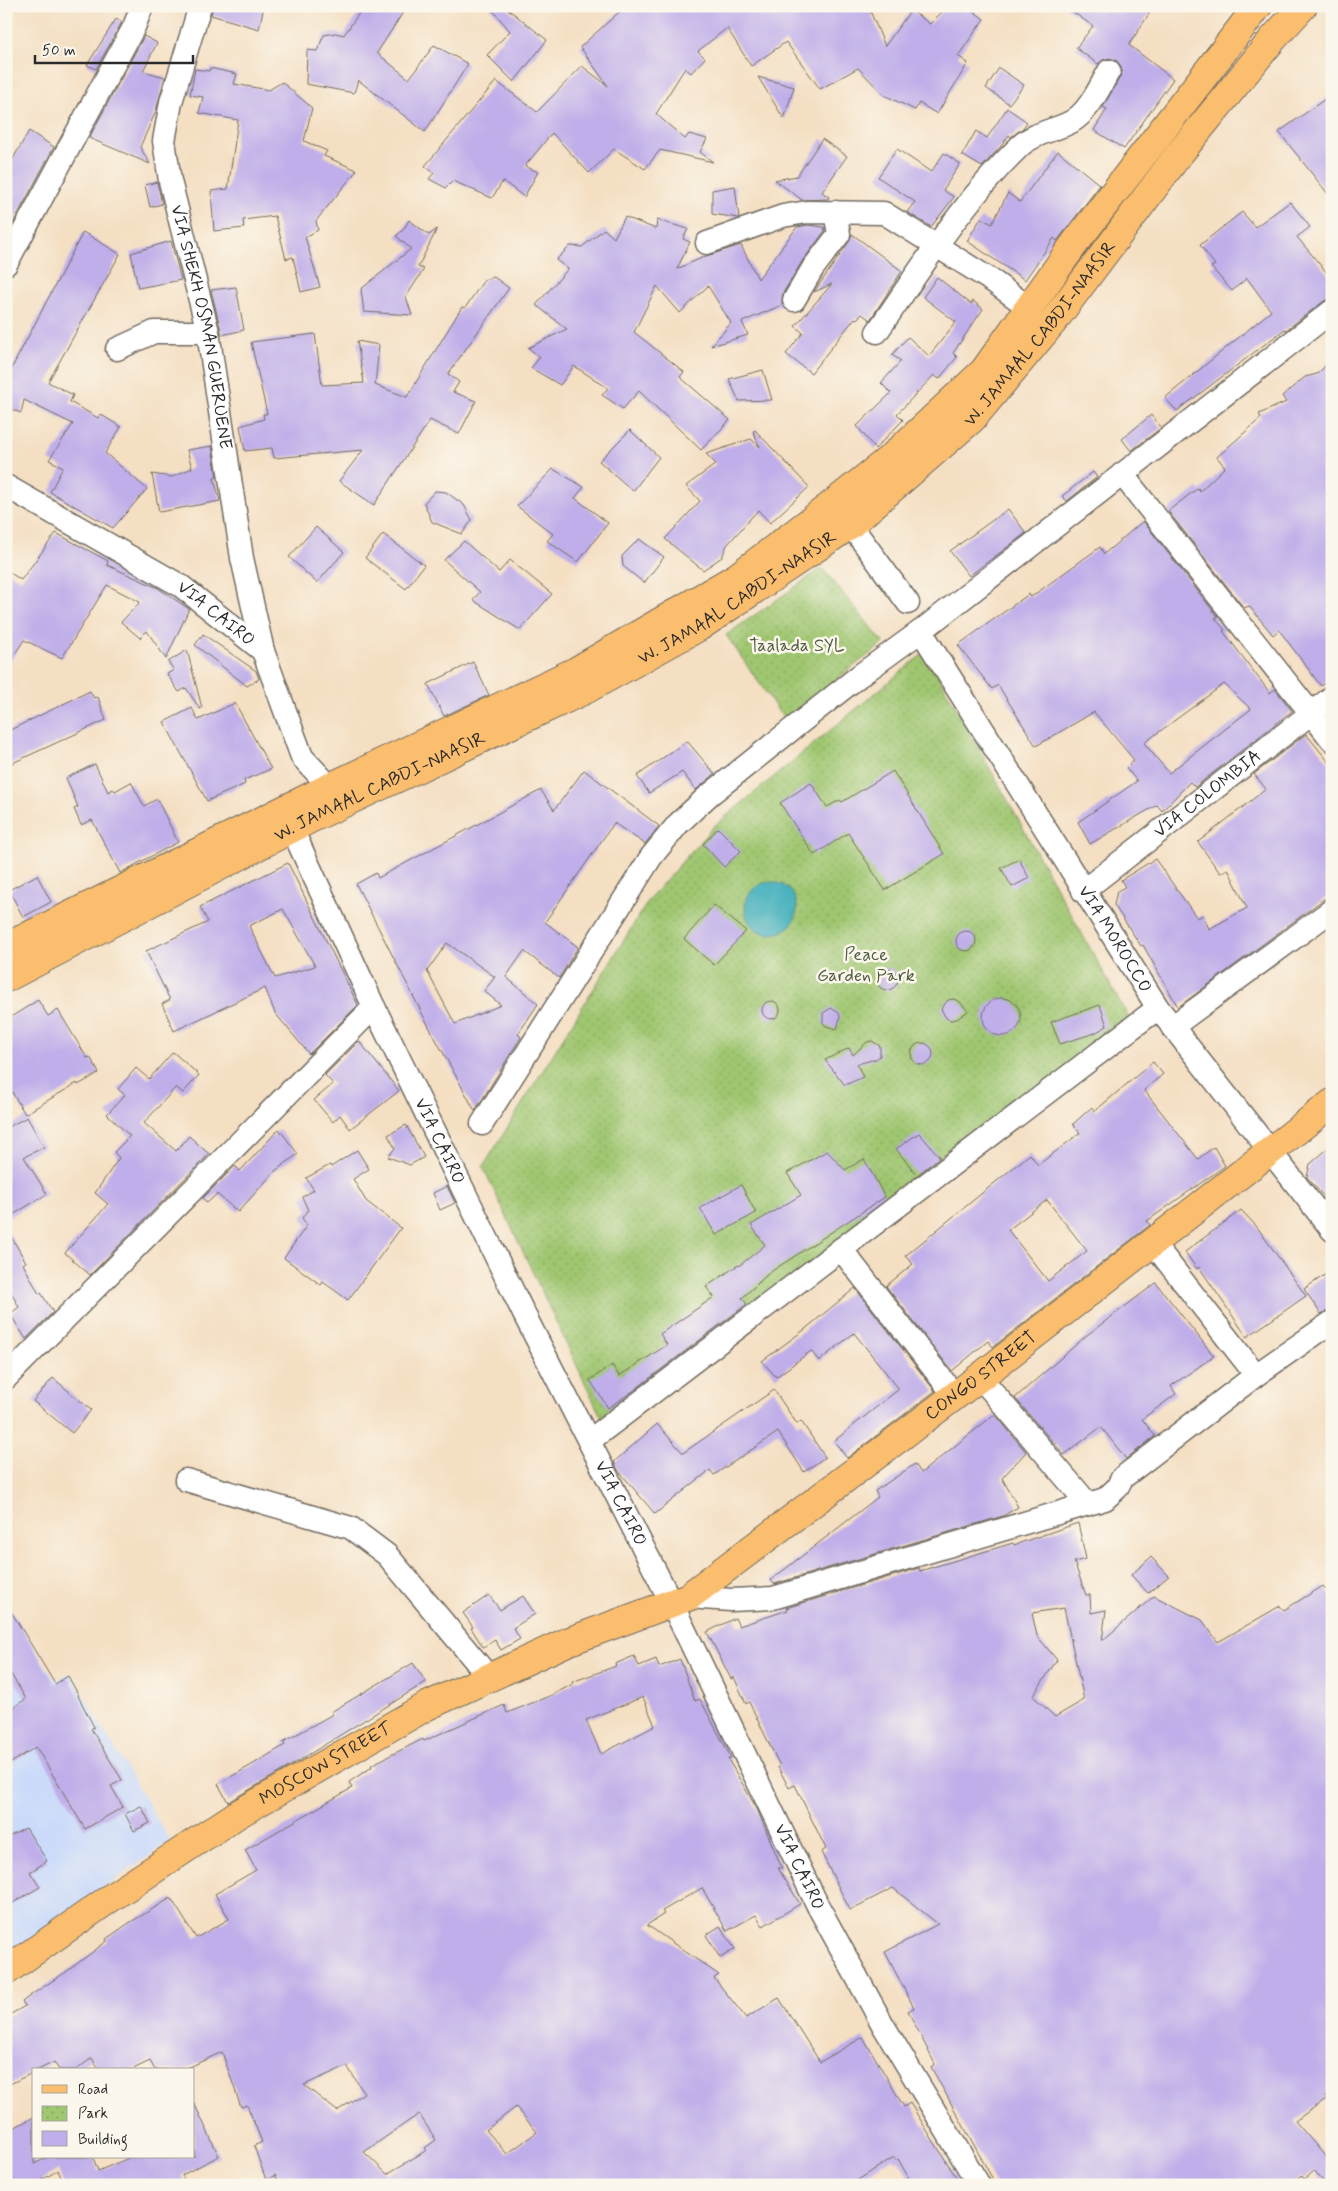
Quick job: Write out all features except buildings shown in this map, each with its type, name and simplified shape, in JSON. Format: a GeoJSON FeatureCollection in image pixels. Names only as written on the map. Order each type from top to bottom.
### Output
{"type":"FeatureCollection","features":[{"type":"Feature","properties":{"kind":"main road","name":"W. JAMAAL CABDI-NAASIR"},"geometry":{"type":"LineString","coordinates":[[842,514],[893,456],[984,371],[1028,307],[1258,6]]}},
{"type":"Feature","properties":{"kind":"main road","name":"W. JAMAAL CABDI-NAASIR"},"geometry":{"type":"LineString","coordinates":[[6,978],[334,796],[699,627],[842,514],[972,419],[1054,322],[1179,154],[1272,40],[1303,6]]}},
{"type":"Feature","properties":{"kind":"main road"},"geometry":{"type":"LineString","coordinates":[[1028,307],[1054,322]]}},
{"type":"Feature","properties":{"kind":"main road","name":"W. JAMAAL CABDI-NAASIR"},"geometry":{"type":"LineString","coordinates":[[6,947],[297,815]]}},
{"type":"Feature","properties":{"kind":"main road","name":"CONGO STREET"},"geometry":{"type":"LineString","coordinates":[[679,1600],[955,1396],[1332,1104]]}},
{"type":"Feature","properties":{"kind":"main road","name":"MOSCOW STREET"},"geometry":{"type":"LineString","coordinates":[[6,1971],[109,1899],[238,1814],[427,1706],[488,1676],[567,1642],[679,1600]]}},
{"type":"Feature","properties":{"kind":"street"},"geometry":{"type":"LineString","coordinates":[[6,264],[134,27],[142,6]]}},
{"type":"Feature","properties":{"kind":"street","name":"VIA SHEKH OSMAN GUERUENE"},"geometry":{"type":"LineString","coordinates":[[200,6],[171,102],[164,141],[170,181],[208,332],[242,558],[264,651]]}},
{"type":"Feature","properties":{"kind":"street"},"geometry":{"type":"LineString","coordinates":[[877,332],[936,246],[977,194],[1022,144],[1072,122],[1084,113],[1109,71]]}},
{"type":"Feature","properties":{"kind":"street"},"geometry":{"type":"LineString","coordinates":[[707,244],[783,216],[807,212],[884,213],[994,282],[1028,307]]}},
{"type":"Feature","properties":{"kind":"street"},"geometry":{"type":"LineString","coordinates":[[794,300],[813,268],[839,234],[835,212]]}},
{"type":"Feature","properties":{"kind":"street"},"geometry":{"type":"LineString","coordinates":[[482,1124],[651,857],[678,824],[708,796],[851,682],[921,631],[1332,311]]}},
{"type":"Feature","properties":{"kind":"street"},"geometry":{"type":"LineString","coordinates":[[117,349],[154,332],[208,332]]}},
{"type":"Feature","properties":{"kind":"street"},"geometry":{"type":"LineString","coordinates":[[1122,474],[1332,740]]}},
{"type":"Feature","properties":{"kind":"street","name":"VIA CAIRO"},"geometry":{"type":"LineString","coordinates":[[6,486],[181,586],[264,651],[302,757],[334,796]]}},
{"type":"Feature","properties":{"kind":"street"},"geometry":{"type":"LineString","coordinates":[[842,514],[908,603]]}},
{"type":"Feature","properties":{"kind":"street","name":"VIA MOROCCO"},"geometry":{"type":"LineString","coordinates":[[921,631],[1158,1008],[1332,1230]]}},
{"type":"Feature","properties":{"kind":"street","name":"VIA COLOMBIA"},"geometry":{"type":"LineString","coordinates":[[1083,890],[1332,697]]}},
{"type":"Feature","properties":{"kind":"street","name":"VIA CAIRO"},"geometry":{"type":"LineString","coordinates":[[302,757],[297,815],[374,1007],[523,1312],[589,1441],[679,1600],[818,1906],[883,2025],[979,2185]]}},
{"type":"Feature","properties":{"kind":"street"},"geometry":{"type":"LineString","coordinates":[[1172,1027],[1332,910]]}},
{"type":"Feature","properties":{"kind":"street"},"geometry":{"type":"LineString","coordinates":[[6,1378],[374,1007]]}},
{"type":"Feature","properties":{"kind":"street"},"geometry":{"type":"LineString","coordinates":[[589,1441],[1158,1008]]}},
{"type":"Feature","properties":{"kind":"street"},"geometry":{"type":"LineString","coordinates":[[1153,1243],[1256,1375]]}},
{"type":"Feature","properties":{"kind":"street"},"geometry":{"type":"LineString","coordinates":[[842,1249],[955,1396]]}},
{"type":"Feature","properties":{"kind":"street"},"geometry":{"type":"LineString","coordinates":[[679,1600],[773,1598],[1105,1499],[1117,1488],[1122,1478],[1256,1375],[1332,1322]]}},
{"type":"Feature","properties":{"kind":"street"},"geometry":{"type":"LineString","coordinates":[[980,1377],[1088,1504]]}},
{"type":"Feature","properties":{"kind":"street"},"geometry":{"type":"LineString","coordinates":[[186,1480],[351,1528],[387,1555],[488,1676]]}},
{"type":"Feature","properties":{"kind":"shaded area"},"geometry":{"type":"Polygon","coordinates":[[[6,1602],[55,1681],[70,1673],[170,1841],[6,1956],[6,1602]]]}},
{"type":"Feature","properties":{"kind":"green space","name":"Taalada SYL"},"geometry":{"type":"Polygon","coordinates":[[[822,568],[884,643],[784,719],[726,635],[822,568]]]}},
{"type":"Feature","properties":{"kind":"green space","name":"Peace Garden Park"},"geometry":{"type":"Polygon","coordinates":[[[925,652],[1130,1020],[603,1421],[483,1167],[650,898],[713,827],[925,652]]]}},
{"type":"Feature","properties":{"kind":"water"},"geometry":{"type":"Polygon","coordinates":[[[766,882],[776,882],[790,889],[797,903],[797,913],[790,927],[776,934],[766,934],[756,930],[749,923],[745,913],[745,903],[749,893],[756,886],[766,882]]]}}]}
